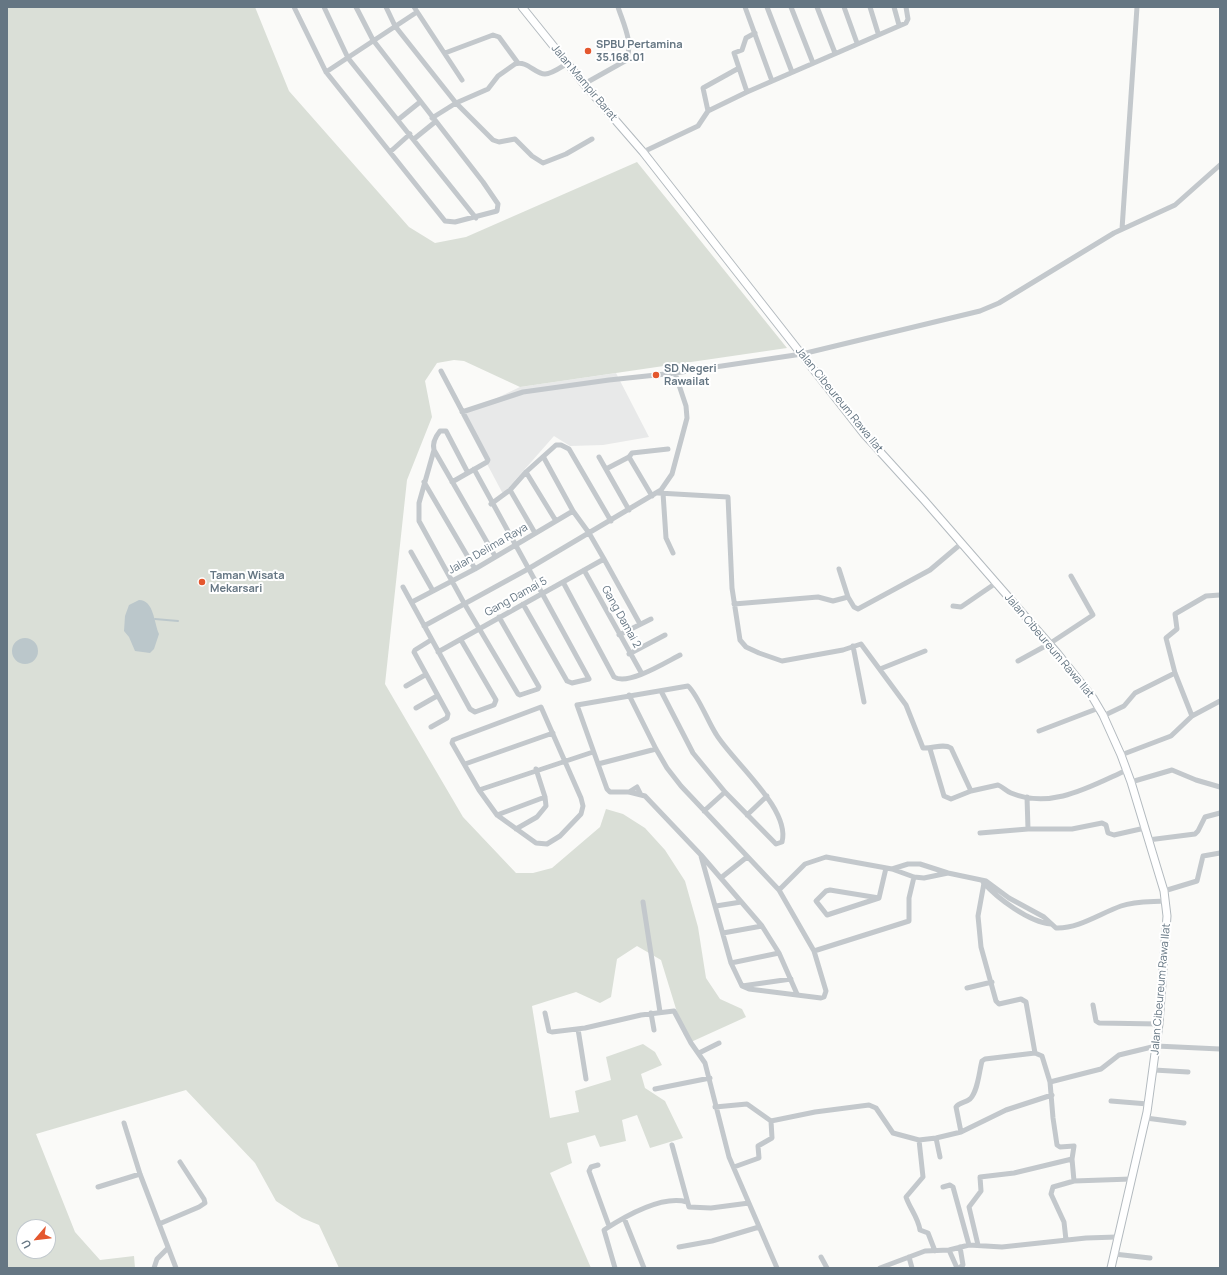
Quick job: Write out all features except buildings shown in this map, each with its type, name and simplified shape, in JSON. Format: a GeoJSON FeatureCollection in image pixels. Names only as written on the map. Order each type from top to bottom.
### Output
{"type":"FeatureCollection","features":[{"type":"Feature","properties":{"kind":"street"},"geometry":{"type":"LineString","coordinates":[[294,7],[326,72],[445,221],[455,222],[476,218],[497,211],[498,204],[373,40],[356,7]]}},
{"type":"Feature","properties":{"kind":"street"},"geometry":{"type":"LineString","coordinates":[[324,7],[348,58],[399,119],[476,218]]}},
{"type":"Feature","properties":{"kind":"street"},"geometry":{"type":"LineString","coordinates":[[386,7],[395,26],[456,103],[493,140],[499,142],[515,139],[532,156],[544,163],[566,154],[592,139]]}},
{"type":"Feature","properties":{"kind":"street","name":"Jalan Mampir Barat"},"geometry":{"type":"LineString","coordinates":[[522,7],[584,84],[645,155]]}},
{"type":"Feature","properties":{"kind":"street"},"geometry":{"type":"LineString","coordinates":[[584,84],[625,61],[628,56],[628,42],[618,7]]}},
{"type":"Feature","properties":{"kind":"street"},"geometry":{"type":"LineString","coordinates":[[745,7],[772,81]]}},
{"type":"Feature","properties":{"kind":"street"},"geometry":{"type":"LineString","coordinates":[[767,7],[792,72]]}},
{"type":"Feature","properties":{"kind":"street"},"geometry":{"type":"LineString","coordinates":[[791,7],[813,63]]}},
{"type":"Feature","properties":{"kind":"street"},"geometry":{"type":"LineString","coordinates":[[817,7],[835,53]]}},
{"type":"Feature","properties":{"kind":"street"},"geometry":{"type":"LineString","coordinates":[[844,7],[858,43]]}},
{"type":"Feature","properties":{"kind":"street"},"geometry":{"type":"LineString","coordinates":[[870,7],[878,33]]}},
{"type":"Feature","properties":{"kind":"street"},"geometry":{"type":"LineString","coordinates":[[894,7],[899,25]]}},
{"type":"Feature","properties":{"kind":"street"},"geometry":{"type":"LineString","coordinates":[[645,155],[698,126],[708,111],[747,92],[907,21],[906,7]]}},
{"type":"Feature","properties":{"kind":"street"},"geometry":{"type":"LineString","coordinates":[[1122,229],[1137,7]]}},
{"type":"Feature","properties":{"kind":"street"},"geometry":{"type":"LineString","coordinates":[[326,72],[395,26],[416,10],[462,80]]}},
{"type":"Feature","properties":{"kind":"street"},"geometry":{"type":"LineString","coordinates":[[747,92],[734,53],[742,50],[746,38],[755,33]]}},
{"type":"Feature","properties":{"kind":"street"},"geometry":{"type":"LineString","coordinates":[[445,53],[493,34],[499,37],[518,63],[526,65],[543,75],[550,74],[568,63]]}},
{"type":"Feature","properties":{"kind":"street"},"geometry":{"type":"LineString","coordinates":[[390,152],[456,103],[488,89],[498,76],[518,63]]}},
{"type":"Feature","properties":{"kind":"street"},"geometry":{"type":"LineString","coordinates":[[708,111],[703,88],[738,68]]}},
{"type":"Feature","properties":{"kind":"street"},"geometry":{"type":"LineString","coordinates":[[399,119],[420,102]]}},
{"type":"Feature","properties":{"kind":"street","name":"Jalan Cibeureum Rawa Ilat"},"geometry":{"type":"LineString","coordinates":[[645,155],[805,354],[864,434],[1049,644],[1099,708],[1121,755],[1164,891],[1166,923],[1159,1024],[1154,1070],[1146,1118],[1117,1237],[1111,1268]]}},
{"type":"Feature","properties":{"kind":"street"},"geometry":{"type":"LineString","coordinates":[[462,412],[523,392],[674,373],[805,354],[980,311],[999,304],[1122,229],[1175,205],[1220,165]]}},
{"type":"Feature","properties":{"kind":"street"},"geometry":{"type":"LineString","coordinates":[[441,371],[488,460],[474,470],[452,482]]}},
{"type":"Feature","properties":{"kind":"street"},"geometry":{"type":"LineString","coordinates":[[673,553],[666,538],[660,493],[672,474],[687,418],[686,406],[674,373]]}},
{"type":"Feature","properties":{"kind":"street"},"geometry":{"type":"LineString","coordinates":[[468,473],[446,431],[440,431],[432,446],[495,556]]}},
{"type":"Feature","properties":{"kind":"street"},"geometry":{"type":"LineString","coordinates":[[491,504],[510,490],[526,472],[544,458],[556,445],[561,445],[569,449],[612,521]]}},
{"type":"Feature","properties":{"kind":"street"},"geometry":{"type":"LineString","coordinates":[[606,469],[629,458],[632,453],[668,449]]}},
{"type":"Feature","properties":{"kind":"street"},"geometry":{"type":"LineString","coordinates":[[434,450],[419,503],[419,521],[464,603],[518,694],[520,695],[538,689],[540,687],[499,617]]}},
{"type":"Feature","properties":{"kind":"street"},"geometry":{"type":"LineString","coordinates":[[599,457],[629,510]]}},
{"type":"Feature","properties":{"kind":"street"},"geometry":{"type":"LineString","coordinates":[[544,458],[573,511],[589,533],[640,624]]}},
{"type":"Feature","properties":{"kind":"street"},"geometry":{"type":"LineString","coordinates":[[629,458],[652,496]]}},
{"type":"Feature","properties":{"kind":"street"},"geometry":{"type":"LineString","coordinates":[[474,470],[491,504],[589,676],[587,680],[572,683],[567,681],[523,604]]}},
{"type":"Feature","properties":{"kind":"street"},"geometry":{"type":"LineString","coordinates":[[526,472],[556,521]]}},
{"type":"Feature","properties":{"kind":"street"},"geometry":{"type":"LineString","coordinates":[[424,482],[475,569]]}},
{"type":"Feature","properties":{"kind":"street"},"geometry":{"type":"LineString","coordinates":[[510,490],[535,533]]}},
{"type":"Feature","properties":{"kind":"street"},"geometry":{"type":"LineString","coordinates":[[424,626],[528,569],[612,521],[652,496],[660,493],[728,497],[734,604],[740,640],[746,647],[759,653],[782,660],[843,650],[861,644],[906,705],[923,748],[930,749],[945,746],[951,748],[971,791]]}},
{"type":"Feature","properties":{"kind":"street","name":"Jalan Delima Raya"},"geometry":{"type":"LineString","coordinates":[[412,602],[475,569],[573,511]]}},
{"type":"Feature","properties":{"kind":"street"},"geometry":{"type":"LineString","coordinates":[[839,569],[848,597],[854,607],[858,609],[930,570],[962,544]]}},
{"type":"Feature","properties":{"kind":"street"},"geometry":{"type":"LineString","coordinates":[[411,552],[433,590]]}},
{"type":"Feature","properties":{"kind":"street","name":"Gang Damai 5"},"geometry":{"type":"LineString","coordinates":[[438,652],[604,559]]}},
{"type":"Feature","properties":{"kind":"street","name":"Gang Damai 2"},"geometry":{"type":"LineString","coordinates":[[584,570],[629,654],[642,674]]}},
{"type":"Feature","properties":{"kind":"street"},"geometry":{"type":"LineString","coordinates":[[1018,661],[1049,644],[1093,615],[1071,576]]}},
{"type":"Feature","properties":{"kind":"street"},"geometry":{"type":"LineString","coordinates":[[563,582],[614,677],[622,680],[642,674],[680,655]]}},
{"type":"Feature","properties":{"kind":"street"},"geometry":{"type":"LineString","coordinates":[[953,606],[961,607],[996,583]]}},
{"type":"Feature","properties":{"kind":"street"},"geometry":{"type":"LineString","coordinates":[[403,587],[431,640],[472,711],[494,705],[496,700],[461,640]]}},
{"type":"Feature","properties":{"kind":"street"},"geometry":{"type":"LineString","coordinates":[[1192,716],[1176,673],[1166,638],[1177,629],[1175,614],[1206,596],[1220,595]]}},
{"type":"Feature","properties":{"kind":"street"},"geometry":{"type":"LineString","coordinates":[[734,604],[818,597],[833,601],[848,597]]}},
{"type":"Feature","properties":{"kind":"street"},"geometry":{"type":"LineString","coordinates":[[619,635],[651,618]]}},
{"type":"Feature","properties":{"kind":"street"},"geometry":{"type":"LineString","coordinates":[[629,654],[665,635]]}},
{"type":"Feature","properties":{"kind":"street"},"geometry":{"type":"LineString","coordinates":[[431,640],[414,652],[448,716],[431,727]]}},
{"type":"Feature","properties":{"kind":"street"},"geometry":{"type":"LineString","coordinates":[[853,646],[864,702]]}},
{"type":"Feature","properties":{"kind":"street"},"geometry":{"type":"LineString","coordinates":[[880,669],[925,651]]}},
{"type":"Feature","properties":{"kind":"street"},"geometry":{"type":"LineString","coordinates":[[1103,716],[1124,706],[1136,693],[1176,673]]}},
{"type":"Feature","properties":{"kind":"street"},"geometry":{"type":"LineString","coordinates":[[406,686],[425,675]]}},
{"type":"Feature","properties":{"kind":"street"},"geometry":{"type":"LineString","coordinates":[[661,691],[692,753],[725,792],[776,844],[782,842],[784,833],[767,796],[723,745],[690,688],[684,686],[577,705],[608,791],[629,792],[645,796],[701,855],[762,926],[779,953],[797,994]]}},
{"type":"Feature","properties":{"kind":"street"},"geometry":{"type":"LineString","coordinates":[[629,695],[656,749],[676,780],[779,890],[814,951],[826,994],[821,998],[749,989],[742,986],[731,963],[701,855]]}},
{"type":"Feature","properties":{"kind":"street"},"geometry":{"type":"LineString","coordinates":[[416,708],[437,696]]}},
{"type":"Feature","properties":{"kind":"street"},"geometry":{"type":"LineString","coordinates":[[1121,755],[1171,736],[1192,716],[1220,701]]}},
{"type":"Feature","properties":{"kind":"street"},"geometry":{"type":"LineString","coordinates":[[541,707],[564,761],[581,798],[583,806],[581,814],[560,836],[547,844],[536,843],[498,815],[479,790],[452,743],[453,740],[541,707]]}},
{"type":"Feature","properties":{"kind":"street"},"geometry":{"type":"LineString","coordinates":[[1039,731],[1099,708]]}},
{"type":"Feature","properties":{"kind":"street"},"geometry":{"type":"LineString","coordinates":[[465,764],[553,733]]}},
{"type":"Feature","properties":{"kind":"street"},"geometry":{"type":"LineString","coordinates":[[598,764],[656,749]]}},
{"type":"Feature","properties":{"kind":"street"},"geometry":{"type":"LineString","coordinates":[[930,749],[944,796],[950,799],[971,791],[998,785],[1011,793],[1027,797],[1057,798],[1069,796],[1127,770]]}},
{"type":"Feature","properties":{"kind":"street"},"geometry":{"type":"LineString","coordinates":[[479,790],[593,752]]}},
{"type":"Feature","properties":{"kind":"street"},"geometry":{"type":"LineString","coordinates":[[516,829],[543,811],[546,806],[545,797],[536,770]]}},
{"type":"Feature","properties":{"kind":"street"},"geometry":{"type":"LineString","coordinates":[[1130,782],[1172,770],[1196,780],[1220,787]]}},
{"type":"Feature","properties":{"kind":"street"},"geometry":{"type":"LineString","coordinates":[[704,811],[725,792]]}},
{"type":"Feature","properties":{"kind":"street"},"geometry":{"type":"LineString","coordinates":[[747,815],[767,796]]}},
{"type":"Feature","properties":{"kind":"street"},"geometry":{"type":"LineString","coordinates":[[498,815],[545,797]]}},
{"type":"Feature","properties":{"kind":"street"},"geometry":{"type":"LineString","coordinates":[[1027,797],[1028,829]]}},
{"type":"Feature","properties":{"kind":"street"},"geometry":{"type":"LineString","coordinates":[[1148,840],[1195,834],[1205,817],[1220,813]]}},
{"type":"Feature","properties":{"kind":"street"},"geometry":{"type":"LineString","coordinates":[[980,833],[1028,829],[1072,829],[1102,823],[1106,825],[1108,833],[1114,835],[1145,828]]}},
{"type":"Feature","properties":{"kind":"street"},"geometry":{"type":"LineString","coordinates":[[1164,891],[1197,881],[1203,856],[1220,853]]}},
{"type":"Feature","properties":{"kind":"street"},"geometry":{"type":"LineString","coordinates":[[722,878],[747,857]]}},
{"type":"Feature","properties":{"kind":"street"},"geometry":{"type":"LineString","coordinates":[[779,890],[805,864],[822,858],[833,857],[889,868],[901,874],[914,877],[924,878],[948,873]]}},
{"type":"Feature","properties":{"kind":"street"},"geometry":{"type":"LineString","coordinates":[[889,868],[908,864],[920,864],[948,873],[983,882],[990,882],[1009,898],[1044,917],[1056,928],[1063,928],[1123,905],[1139,902],[1164,902]]}},
{"type":"Feature","properties":{"kind":"street"},"geometry":{"type":"LineString","coordinates":[[879,898],[889,868]]}},
{"type":"Feature","properties":{"kind":"street"},"geometry":{"type":"LineString","coordinates":[[814,951],[909,921],[909,898],[914,877]]}},
{"type":"Feature","properties":{"kind":"street"},"geometry":{"type":"LineString","coordinates":[[983,882],[978,916],[981,947],[992,982],[996,1001],[999,1004],[1021,999],[1026,1002],[1035,1053]]}},
{"type":"Feature","properties":{"kind":"street"},"geometry":{"type":"LineString","coordinates":[[830,890],[879,898],[827,915],[816,901],[826,891],[830,890]]}},
{"type":"Feature","properties":{"kind":"street"},"geometry":{"type":"LineString","coordinates":[[643,902],[660,1012]]}},
{"type":"Feature","properties":{"kind":"street"},"geometry":{"type":"LineString","coordinates":[[716,906],[741,902]]}},
{"type":"Feature","properties":{"kind":"street"},"geometry":{"type":"LineString","coordinates":[[723,932],[762,926]]}},
{"type":"Feature","properties":{"kind":"street"},"geometry":{"type":"LineString","coordinates":[[731,963],[779,953]]}},
{"type":"Feature","properties":{"kind":"street"},"geometry":{"type":"LineString","coordinates":[[742,986],[791,979]]}},
{"type":"Feature","properties":{"kind":"street"},"geometry":{"type":"LineString","coordinates":[[967,988],[992,982]]}},
{"type":"Feature","properties":{"kind":"street"},"geometry":{"type":"LineString","coordinates":[[1094,1006],[1096,1021],[1099,1023],[1159,1024]]}},
{"type":"Feature","properties":{"kind":"street"},"geometry":{"type":"LineString","coordinates":[[545,1013],[550,1032],[578,1029],[660,1012],[674,1011],[691,1043],[699,1053],[710,1078],[715,1107],[734,1167],[777,1268]]}},
{"type":"Feature","properties":{"kind":"street"},"geometry":{"type":"LineString","coordinates":[[651,1014],[654,1030]]}},
{"type":"Feature","properties":{"kind":"street"},"geometry":{"type":"LineString","coordinates":[[578,1029],[586,1079]]}},
{"type":"Feature","properties":{"kind":"street"},"geometry":{"type":"LineString","coordinates":[[699,1053],[719,1043]]}},
{"type":"Feature","properties":{"kind":"street"},"geometry":{"type":"LineString","coordinates":[[1050,1082],[1101,1069],[1119,1055],[1156,1046],[1220,1049]]}},
{"type":"Feature","properties":{"kind":"street"},"geometry":{"type":"LineString","coordinates":[[961,1132],[956,1107],[969,1099],[974,1092],[982,1061],[988,1058],[1035,1053],[1042,1056],[1050,1082],[1057,1145],[1060,1147],[1073,1145],[1072,1159],[1074,1181]]}},
{"type":"Feature","properties":{"kind":"street"},"geometry":{"type":"LineString","coordinates":[[1154,1070],[1188,1072]]}},
{"type":"Feature","properties":{"kind":"street"},"geometry":{"type":"LineString","coordinates":[[655,1089],[710,1078]]}},
{"type":"Feature","properties":{"kind":"street"},"geometry":{"type":"LineString","coordinates":[[715,1107],[748,1104],[771,1121],[815,1112],[869,1105],[876,1108],[893,1133],[919,1140],[936,1138],[961,1132],[1006,1110],[1052,1095]]}},
{"type":"Feature","properties":{"kind":"street"},"geometry":{"type":"LineString","coordinates":[[1111,1101],[1148,1104]]}},
{"type":"Feature","properties":{"kind":"street"},"geometry":{"type":"LineString","coordinates":[[1146,1118],[1184,1123]]}},
{"type":"Feature","properties":{"kind":"street"},"geometry":{"type":"LineString","coordinates":[[734,1167],[759,1158],[758,1146],[772,1138],[771,1121]]}},
{"type":"Feature","properties":{"kind":"street"},"geometry":{"type":"LineString","coordinates":[[124,1123],[140,1174],[176,1268]]}},
{"type":"Feature","properties":{"kind":"street"},"geometry":{"type":"LineString","coordinates":[[936,1138],[940,1157]]}},
{"type":"Feature","properties":{"kind":"street"},"geometry":{"type":"LineString","coordinates":[[919,1140],[923,1177],[906,1197],[909,1206],[918,1219],[920,1230],[928,1232],[935,1250]]}},
{"type":"Feature","properties":{"kind":"street"},"geometry":{"type":"LineString","coordinates":[[672,1146],[689,1207],[697,1208],[749,1203]]}},
{"type":"Feature","properties":{"kind":"street"},"geometry":{"type":"LineString","coordinates":[[978,1245],[969,1207],[981,1191],[980,1177],[1014,1173],[1072,1159]]}},
{"type":"Feature","properties":{"kind":"street"},"geometry":{"type":"LineString","coordinates":[[159,1224],[199,1207],[204,1203],[204,1199],[180,1162]]}},
{"type":"Feature","properties":{"kind":"street"},"geometry":{"type":"LineString","coordinates":[[598,1166],[591,1167],[589,1171],[610,1226]]}},
{"type":"Feature","properties":{"kind":"street"},"geometry":{"type":"LineString","coordinates":[[98,1187],[140,1174]]}},
{"type":"Feature","properties":{"kind":"street"},"geometry":{"type":"LineString","coordinates":[[1066,1240],[1064,1222],[1059,1215],[1051,1190],[1053,1188],[1074,1181],[1131,1179]]}},
{"type":"Feature","properties":{"kind":"street"},"geometry":{"type":"LineString","coordinates":[[943,1187],[950,1185],[953,1187],[969,1245]]}},
{"type":"Feature","properties":{"kind":"street"},"geometry":{"type":"LineString","coordinates":[[615,1268],[603,1232],[624,1218],[666,1201],[678,1200],[687,1202]]}},
{"type":"Feature","properties":{"kind":"street"},"geometry":{"type":"LineString","coordinates":[[624,1218],[644,1268]]}},
{"type":"Feature","properties":{"kind":"street"},"geometry":{"type":"LineString","coordinates":[[679,1247],[712,1241],[759,1228]]}},
{"type":"Feature","properties":{"kind":"street"},"geometry":{"type":"LineString","coordinates":[[880,1268],[925,1251],[949,1250],[969,1245],[1002,1247],[1086,1238],[1117,1237]]}},
{"type":"Feature","properties":{"kind":"street"},"geometry":{"type":"LineString","coordinates":[[949,1250],[958,1268],[963,1265],[960,1247]]}},
{"type":"Feature","properties":{"kind":"street"},"geometry":{"type":"LineString","coordinates":[[154,1268],[156,1260],[168,1248]]}},
{"type":"Feature","properties":{"kind":"street"},"geometry":{"type":"LineString","coordinates":[[1114,1254],[1150,1258]]}},
{"type":"Feature","properties":{"kind":"street"},"geometry":{"type":"LineString","coordinates":[[821,1257],[826,1268]]}},
{"type":"Feature","properties":{"kind":"street"},"geometry":{"type":"LineString","coordinates":[[909,1257],[912,1268]]}},
{"type":"Feature","properties":{"kind":"shaded area","name":"Taman Wisata Mekarsari"},"geometry":{"type":"Polygon","coordinates":[[[7,7],[255,7],[289,91],[409,227],[435,243],[466,237],[637,162],[787,348],[520,387],[464,361],[454,360],[437,363],[425,381],[432,417],[407,480],[385,684],[463,817],[516,873],[533,873],[552,868],[600,827],[606,809],[623,814],[645,828],[665,850],[685,881],[698,927],[706,978],[720,999],[742,1009],[746,1017],[691,1042],[684,1035],[661,960],[637,946],[617,959],[611,997],[600,1003],[576,992],[532,1006],[550,1118],[579,1112],[575,1091],[611,1080],[606,1057],[643,1044],[655,1052],[662,1065],[641,1074],[645,1088],[665,1101],[683,1138],[650,1148],[637,1115],[622,1120],[626,1141],[600,1147],[595,1135],[567,1143],[572,1163],[550,1173],[591,1268],[339,1268],[319,1225],[302,1218],[276,1201],[255,1163],[186,1090],[36,1134],[75,1232],[100,1260],[134,1256],[135,1268],[7,1268],[7,7]]]}},
{"type":"Feature","properties":{"kind":"shaded area"},"geometry":{"type":"Polygon","coordinates":[[[616,373],[649,437],[603,445],[570,446],[554,436],[503,494],[461,415],[520,387],[616,373]]]}},
{"type":"Feature","properties":{"kind":"shaded area"},"geometry":{"type":"Polygon","coordinates":[[[139,600],[144,601],[151,608],[159,634],[154,649],[150,653],[135,651],[129,637],[124,631],[125,616],[129,605],[139,600]]]}},
{"type":"Feature","properties":{"kind":"shaded area"},"geometry":{"type":"Polygon","coordinates":[[[25,638],[34,642],[38,651],[34,660],[25,664],[16,660],[12,651],[16,642],[25,638]]]}},
{"type":"Feature","properties":{"kind":"waterway"},"geometry":{"type":"LineString","coordinates":[[155,619],[178,621]]}},
{"type":"Feature","properties":{"kind":"place","name":"SPBU Pertamina 35.168.01"},"geometry":{"type":"Point","coordinates":[588,51]}},
{"type":"Feature","properties":{"kind":"place","name":"SD Negeri Rawailat"},"geometry":{"type":"Point","coordinates":[656,375]}},
{"type":"Feature","properties":{"kind":"place","name":"Taman Wisata Mekarsari"},"geometry":{"type":"Point","coordinates":[202,582]}}]}
